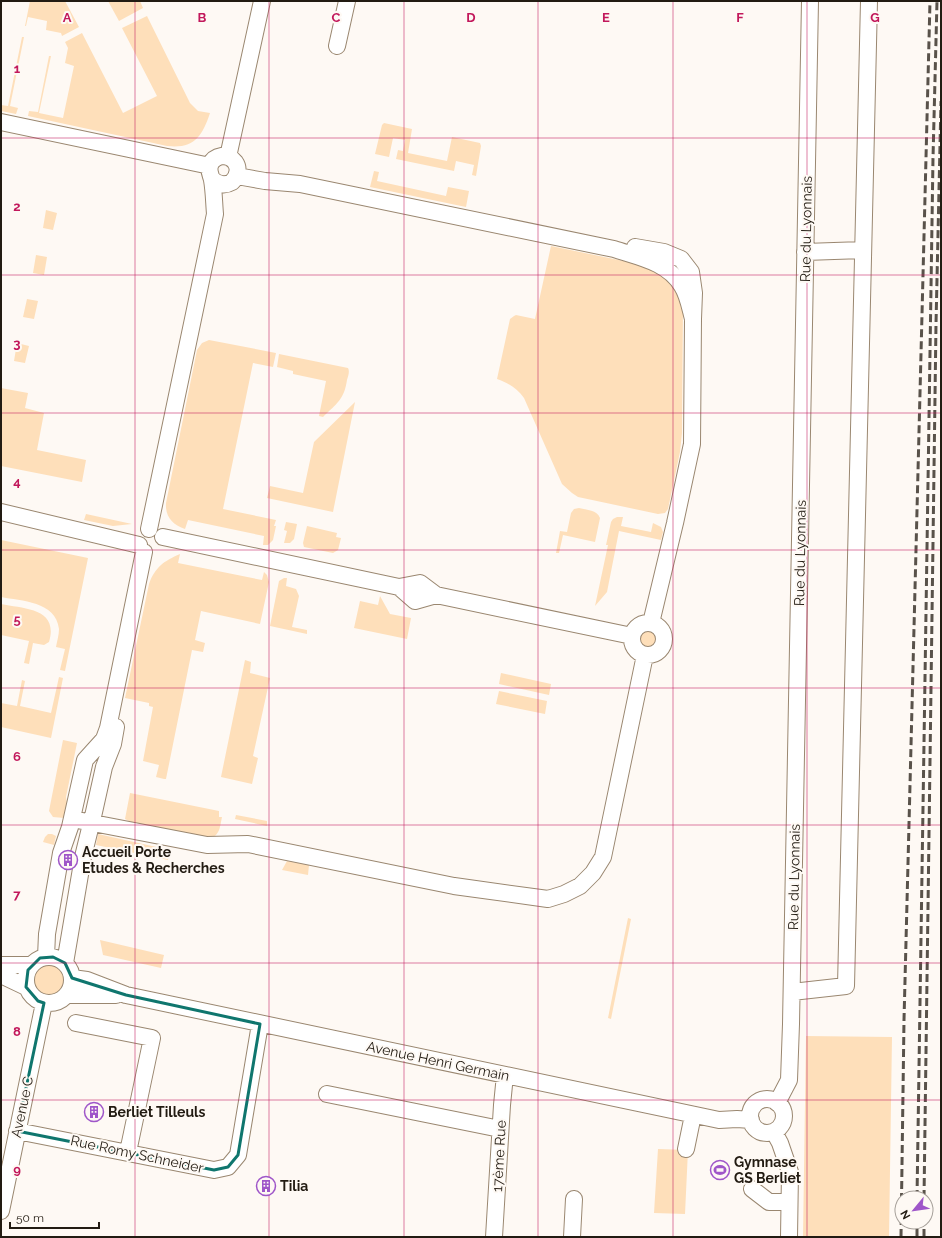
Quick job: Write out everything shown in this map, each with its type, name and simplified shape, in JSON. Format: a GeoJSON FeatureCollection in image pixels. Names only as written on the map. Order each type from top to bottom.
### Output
{"type":"FeatureCollection","features":[{"type":"Feature","properties":{"kind":"street"},"geometry":{"type":"LineString","coordinates":[[1,512],[145,550],[158,552],[161,549],[163,541],[156,532],[215,214],[262,1]]}},
{"type":"Feature","properties":{"kind":"street"},"geometry":{"type":"LineString","coordinates":[[337,46],[347,1]]}},
{"type":"Feature","properties":{"kind":"street","name":"Rue du Lyonnais"},"geometry":{"type":"LineString","coordinates":[[777,1102],[789,1080],[792,992],[810,1]]}},
{"type":"Feature","properties":{"kind":"street"},"geometry":{"type":"LineString","coordinates":[[792,992],[846,986],[869,1]]}},
{"type":"Feature","properties":{"kind":"street"},"geometry":{"type":"LineString","coordinates":[[1,122],[266,181],[300,184],[614,248],[657,262],[683,286],[693,318],[692,444],[651,623]]}},
{"type":"Feature","properties":{"kind":"street"},"geometry":{"type":"LineString","coordinates":[[805,252],[863,250]]}},
{"type":"Feature","properties":{"kind":"street"},"geometry":{"type":"LineString","coordinates":[[67,995],[72,984],[69,970],[75,907],[83,857],[104,767],[113,744],[145,550],[139,538],[140,534],[156,532],[399,587],[420,583],[436,595],[632,636]]}},
{"type":"Feature","properties":{"kind":"street"},"geometry":{"type":"LineString","coordinates":[[44,1003],[33,997],[29,992],[26,987],[26,975],[31,965],[35,961],[46,957],[47,934],[61,853],[72,820],[85,760],[104,739],[108,728],[145,550]]}},
{"type":"Feature","properties":{"kind":"street"},"geometry":{"type":"LineString","coordinates":[[646,622],[651,623],[660,627],[665,637],[665,642],[660,651],[651,656],[645,655],[636,650],[633,646],[632,636],[637,627],[646,622]]}},
{"type":"Feature","properties":{"kind":"street"},"geometry":{"type":"LineString","coordinates":[[72,820],[207,845],[248,844],[454,886],[548,899],[564,894],[580,886],[593,873],[603,857],[645,655]]}},
{"type":"Feature","properties":{"kind":"street","name":"Avenue Henri Germain"},"geometry":{"type":"LineString","coordinates":[[46,957],[60,959],[69,970],[87,980],[126,995],[693,1115],[719,1120],[751,1120]]}},
{"type":"Feature","properties":{"kind":"street"},"geometry":{"type":"LineString","coordinates":[[1,965],[31,965]]}},
{"type":"Feature","properties":{"kind":"street"},"geometry":{"type":"LineString","coordinates":[[1,975],[26,987]]}},
{"type":"Feature","properties":{"kind":"street","name":"Avenue Henri Germain"},"geometry":{"type":"LineString","coordinates":[[44,1003],[57,1002],[67,995],[126,995]]}},
{"type":"Feature","properties":{"kind":"street","name":"Avenue C"},"geometry":{"type":"LineString","coordinates":[[1,1211],[44,1003]]}},
{"type":"Feature","properties":{"kind":"street"},"geometry":{"type":"LineString","coordinates":[[76,1023],[152,1038],[128,1152]]}},
{"type":"Feature","properties":{"kind":"street","name":"Rue Romy Schneider"},"geometry":{"type":"LineString","coordinates":[[18,1131],[214,1170],[228,1167],[238,1155],[260,1024]]}},
{"type":"Feature","properties":{"kind":"street","name":"17ème Rue"},"geometry":{"type":"LineString","coordinates":[[494,1237],[500,1129],[505,1075]]}},
{"type":"Feature","properties":{"kind":"street"},"geometry":{"type":"LineString","coordinates":[[327,1094],[500,1129]]}},
{"type":"Feature","properties":{"kind":"street"},"geometry":{"type":"LineString","coordinates":[[767,1100],[777,1102],[783,1109],[784,1118],[781,1126],[774,1132],[767,1133],[754,1127],[751,1120],[752,1110],[758,1102],[767,1100]]}},
{"type":"Feature","properties":{"kind":"street"},"geometry":{"type":"LineString","coordinates":[[686,1149],[693,1115]]}},
{"type":"Feature","properties":{"kind":"street"},"geometry":{"type":"LineString","coordinates":[[774,1132],[780,1143],[790,1172],[789,1237]]}},
{"type":"Feature","properties":{"kind":"street"},"geometry":{"type":"LineString","coordinates":[[752,1189],[769,1202],[789,1202]]}},
{"type":"Feature","properties":{"kind":"street"},"geometry":{"type":"LineString","coordinates":[[572,1237],[574,1199]]}},
{"type":"Feature","properties":{"kind":"highlighted area"},"geometry":{"type":"Polygon","coordinates":[[[53,957],[65,963],[72,978],[126,995],[260,1024],[238,1155],[228,1167],[214,1170],[17,1131],[44,1003],[38,1001],[26,987],[28,970],[40,958],[53,957]]]}},
{"type":"Feature","properties":{"kind":"shaded area"},"geometry":{"type":"Polygon","coordinates":[[[30,1],[65,1],[79,27],[62,36],[61,33],[46,30],[47,21],[28,17],[25,26],[30,1]]]}},
{"type":"Feature","properties":{"kind":"shaded area"},"geometry":{"type":"Polygon","coordinates":[[[108,1],[140,1],[143,8],[119,21],[108,1]]]}},
{"type":"Feature","properties":{"kind":"shaded area"},"geometry":{"type":"Polygon","coordinates":[[[147,16],[190,103],[198,111],[210,113],[204,129],[196,140],[184,145],[167,146],[28,116],[29,111],[38,112],[49,56],[51,56],[39,113],[63,118],[74,66],[65,63],[68,48],[65,42],[82,33],[123,113],[157,96],[122,28],[147,16]]]}},
{"type":"Feature","properties":{"kind":"shaded area"},"geometry":{"type":"Polygon","coordinates":[[[22,37],[24,37],[10,106],[18,108],[16,114],[1,111],[1,105],[8,106],[22,37]]]}},
{"type":"Feature","properties":{"kind":"shaded area"},"geometry":{"type":"Polygon","coordinates":[[[384,123],[412,129],[408,153],[447,161],[452,137],[480,143],[481,146],[476,176],[472,175],[474,165],[456,161],[454,171],[396,159],[398,150],[403,151],[405,140],[393,138],[389,157],[375,154],[382,125],[384,123]]]}},
{"type":"Feature","properties":{"kind":"shaded area"},"geometry":{"type":"Polygon","coordinates":[[[374,171],[379,172],[377,181],[446,196],[448,187],[469,191],[466,207],[370,187],[374,171]]]}},
{"type":"Feature","properties":{"kind":"shaded area"},"geometry":{"type":"Polygon","coordinates":[[[46,210],[57,213],[53,230],[43,228],[46,210]]]}},
{"type":"Feature","properties":{"kind":"shaded area"},"geometry":{"type":"Polygon","coordinates":[[[551,246],[643,265],[662,276],[673,286],[683,302],[682,433],[680,452],[668,509],[665,513],[658,514],[578,497],[572,493],[562,484],[524,398],[512,386],[497,379],[510,319],[516,315],[535,319],[551,246]]]}},
{"type":"Feature","properties":{"kind":"shaded area"},"geometry":{"type":"Polygon","coordinates":[[[36,255],[47,257],[44,275],[33,273],[36,255]]]}},
{"type":"Feature","properties":{"kind":"shaded area"},"geometry":{"type":"Polygon","coordinates":[[[27,299],[38,301],[34,319],[23,317],[27,299]]]}},
{"type":"Feature","properties":{"kind":"shaded area"},"geometry":{"type":"Polygon","coordinates":[[[209,340],[276,353],[273,367],[253,363],[223,509],[276,520],[273,540],[268,545],[263,545],[264,536],[188,520],[185,529],[173,523],[168,516],[166,503],[197,350],[202,343],[209,340]]]}},
{"type":"Feature","properties":{"kind":"shaded area"},"geometry":{"type":"Polygon","coordinates":[[[17,343],[29,346],[25,363],[14,361],[17,343]]]}},
{"type":"Feature","properties":{"kind":"shaded area"},"geometry":{"type":"Polygon","coordinates":[[[279,354],[348,368],[349,374],[342,397],[323,417],[319,416],[326,381],[293,374],[293,371],[277,367],[279,354]]]}},
{"type":"Feature","properties":{"kind":"shaded area"},"geometry":{"type":"Polygon","coordinates":[[[1,388],[28,393],[25,408],[44,413],[37,450],[86,460],[82,482],[1,466],[1,388]]]}},
{"type":"Feature","properties":{"kind":"shaded area"},"geometry":{"type":"Polygon","coordinates":[[[355,402],[333,512],[267,498],[270,486],[303,493],[314,442],[355,402]]]}},
{"type":"Feature","properties":{"kind":"shaded area"},"geometry":{"type":"Polygon","coordinates":[[[579,508],[597,513],[599,515],[600,518],[595,542],[563,535],[559,553],[556,553],[560,531],[567,532],[571,513],[574,509],[579,508]]]}},
{"type":"Feature","properties":{"kind":"shaded area"},"geometry":{"type":"Polygon","coordinates":[[[86,514],[132,524],[113,526],[84,520],[86,514]]]}},
{"type":"Feature","properties":{"kind":"shaded area"},"geometry":{"type":"Polygon","coordinates":[[[617,517],[623,517],[621,526],[651,532],[653,523],[661,527],[663,532],[661,540],[619,531],[607,592],[595,606],[608,545],[606,545],[611,522],[617,517]]]}},
{"type":"Feature","properties":{"kind":"shaded area"},"geometry":{"type":"Polygon","coordinates":[[[286,522],[297,524],[294,539],[290,543],[284,543],[287,531],[284,530],[286,522]]]}},
{"type":"Feature","properties":{"kind":"shaded area"},"geometry":{"type":"Polygon","coordinates":[[[307,526],[337,533],[336,537],[341,538],[338,550],[333,553],[304,547],[303,543],[307,526]]]}},
{"type":"Feature","properties":{"kind":"shaded area"},"geometry":{"type":"Polygon","coordinates":[[[1,540],[88,558],[65,671],[60,670],[65,649],[56,647],[59,629],[56,620],[51,613],[45,608],[36,604],[1,597],[1,540]]]}},
{"type":"Feature","properties":{"kind":"shaded area"},"geometry":{"type":"Polygon","coordinates":[[[180,554],[178,563],[262,580],[264,572],[267,575],[269,582],[260,624],[201,611],[195,640],[205,643],[203,652],[192,650],[166,779],[164,779],[156,777],[159,765],[143,761],[153,707],[149,706],[149,703],[125,698],[151,578],[161,565],[180,554]]]}},
{"type":"Feature","properties":{"kind":"shaded area"},"geometry":{"type":"Polygon","coordinates":[[[287,578],[286,586],[296,589],[299,596],[292,627],[307,630],[307,634],[270,626],[279,581],[287,578]]]}},
{"type":"Feature","properties":{"kind":"shaded area"},"geometry":{"type":"Polygon","coordinates":[[[380,596],[390,614],[411,618],[407,639],[354,628],[360,601],[378,605],[380,596]]]}},
{"type":"Feature","properties":{"kind":"shaded area"},"geometry":{"type":"Polygon","coordinates":[[[1,604],[38,612],[45,616],[49,622],[51,631],[49,642],[44,645],[33,643],[29,664],[24,663],[29,641],[1,635],[1,604]]]}},
{"type":"Feature","properties":{"kind":"shaded area"},"geometry":{"type":"Polygon","coordinates":[[[649,628],[653,629],[659,635],[659,643],[653,649],[649,650],[645,649],[639,643],[638,639],[639,635],[645,629],[649,628]]]}},
{"type":"Feature","properties":{"kind":"shaded area"},"geometry":{"type":"Polygon","coordinates":[[[245,660],[251,662],[250,673],[270,678],[253,756],[258,758],[252,784],[221,777],[245,660]]]}},
{"type":"Feature","properties":{"kind":"shaded area"},"geometry":{"type":"Polygon","coordinates":[[[501,673],[551,684],[549,695],[499,684],[501,673]]]}},
{"type":"Feature","properties":{"kind":"shaded area"},"geometry":{"type":"Polygon","coordinates":[[[59,677],[63,678],[51,738],[1,727],[1,703],[17,706],[22,680],[25,681],[20,706],[51,713],[59,677]]]}},
{"type":"Feature","properties":{"kind":"shaded area"},"geometry":{"type":"Polygon","coordinates":[[[499,691],[547,701],[545,714],[496,704],[499,691]]]}},
{"type":"Feature","properties":{"kind":"shaded area"},"geometry":{"type":"Polygon","coordinates":[[[63,740],[77,743],[66,797],[67,804],[64,818],[53,817],[49,811],[63,740]]]}},
{"type":"Feature","properties":{"kind":"shaded area"},"geometry":{"type":"Polygon","coordinates":[[[130,793],[219,811],[219,817],[222,817],[218,833],[210,838],[137,825],[125,819],[130,793]]]}},
{"type":"Feature","properties":{"kind":"shaded area"},"geometry":{"type":"Polygon","coordinates":[[[236,815],[267,821],[267,826],[235,819],[236,815]]]}},
{"type":"Feature","properties":{"kind":"shaded area"},"geometry":{"type":"Polygon","coordinates":[[[48,834],[56,836],[54,845],[43,842],[48,834]]]}},
{"type":"Feature","properties":{"kind":"shaded area"},"geometry":{"type":"Polygon","coordinates":[[[98,834],[170,850],[168,860],[96,845],[98,834]]]}},
{"type":"Feature","properties":{"kind":"shaded area"},"geometry":{"type":"Polygon","coordinates":[[[287,861],[309,865],[308,875],[282,870],[287,861]]]}},
{"type":"Feature","properties":{"kind":"shaded area"},"geometry":{"type":"Polygon","coordinates":[[[628,918],[631,919],[611,1019],[608,1018],[628,918]]]}},
{"type":"Feature","properties":{"kind":"shaded area"},"geometry":{"type":"Polygon","coordinates":[[[100,940],[164,955],[161,968],[103,955],[100,940]]]}},
{"type":"Feature","properties":{"kind":"shaded area"},"geometry":{"type":"Polygon","coordinates":[[[46,963],[52,963],[61,968],[65,974],[65,986],[61,992],[52,997],[46,997],[37,992],[32,983],[32,977],[37,968],[46,963]]]}},
{"type":"Feature","properties":{"kind":"shaded area"},"geometry":{"type":"Polygon","coordinates":[[[806,1036],[892,1037],[889,1237],[803,1237],[806,1036]]]}},
{"type":"Feature","properties":{"kind":"shaded area"},"geometry":{"type":"Polygon","coordinates":[[[658,1149],[688,1150],[685,1214],[654,1213],[658,1149]]]}},
{"type":"Feature","properties":{"kind":"railway"},"geometry":{"type":"LineString","coordinates":[[901,1237],[904,1020],[930,1]]}},
{"type":"Feature","properties":{"kind":"railway"},"geometry":{"type":"LineString","coordinates":[[917,1190],[933,158],[937,1]]}},
{"type":"Feature","properties":{"kind":"railway"},"geometry":{"type":"LineString","coordinates":[[924,1190],[936,324],[941,101]]}},
{"type":"Feature","properties":{"kind":"railway"},"geometry":{"type":"LineString","coordinates":[[917,1230],[917,1237]]}},
{"type":"Feature","properties":{"kind":"railway"},"geometry":{"type":"LineString","coordinates":[[924,1230],[924,1237]]}},
{"type":"Feature","properties":{"kind":"place","name":"Accueil Porte Etudes & Recherches"},"geometry":{"type":"Point","coordinates":[68,860]}},
{"type":"Feature","properties":{"kind":"place","name":"Berliet Tilleuls"},"geometry":{"type":"Point","coordinates":[94,1112]}},
{"type":"Feature","properties":{"kind":"place","name":"Gymnase GS Berliet"},"geometry":{"type":"Point","coordinates":[720,1170]}},
{"type":"Feature","properties":{"kind":"place","name":"Tilia"},"geometry":{"type":"Point","coordinates":[266,1186]}}]}
